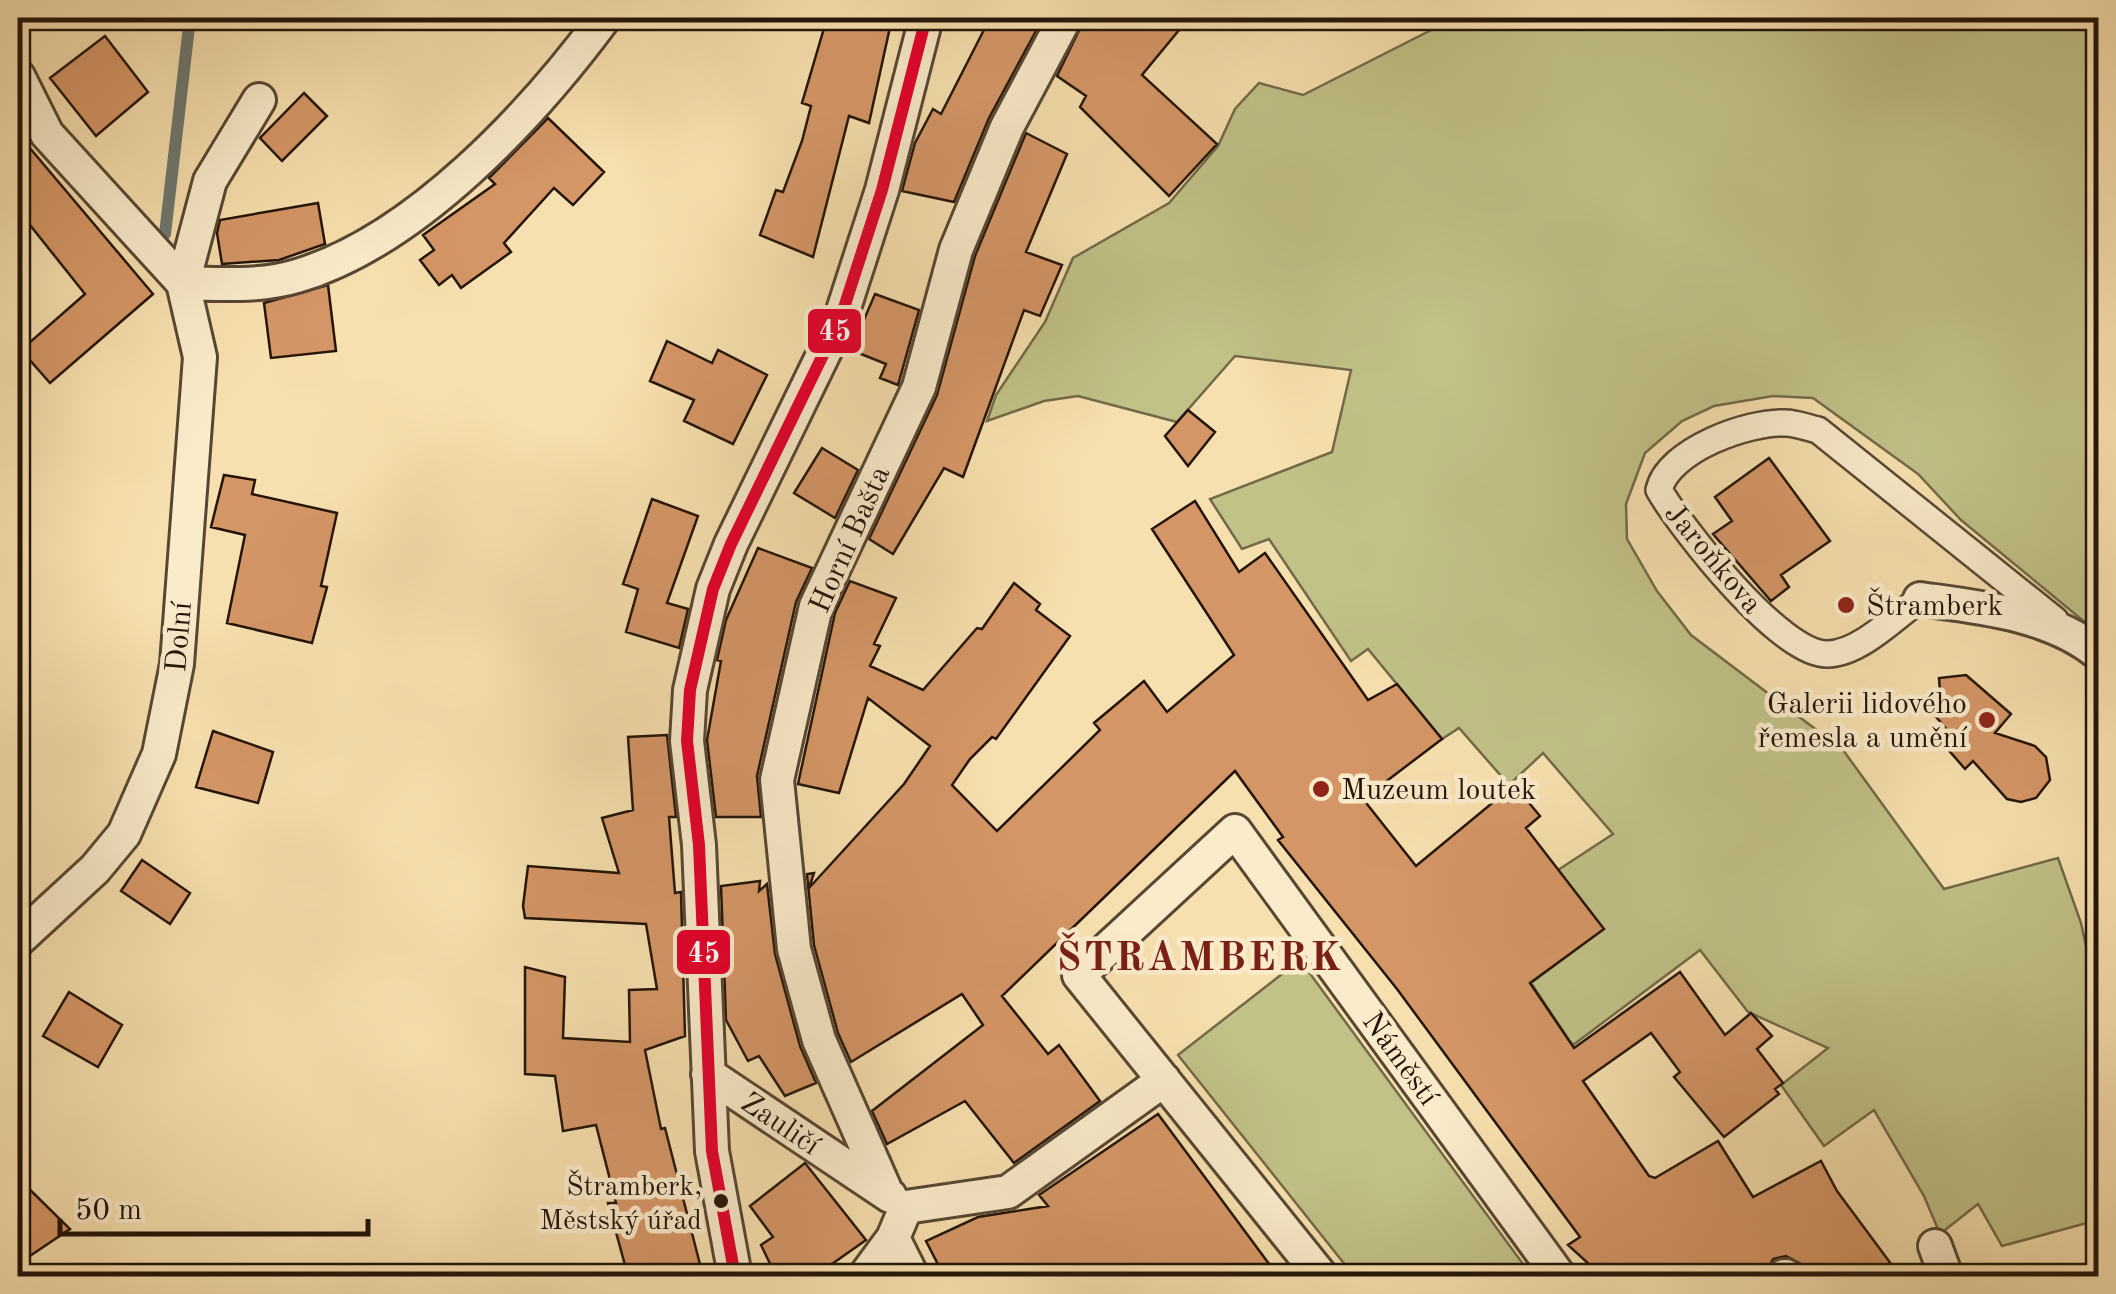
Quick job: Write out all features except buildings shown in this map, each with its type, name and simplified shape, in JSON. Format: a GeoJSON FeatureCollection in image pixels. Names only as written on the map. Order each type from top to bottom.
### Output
{"type":"FeatureCollection","features":[{"type":"Feature","properties":{"kind":"street"},"geometry":{"type":"LineString","coordinates":[[183,283],[252,284],[280,280],[330,265],[358,250],[413,215],[467,168],[604,18]]}},
{"type":"Feature","properties":{"kind":"street"},"geometry":{"type":"LineString","coordinates":[[708,1074],[700,845],[687,741],[699,644],[730,544],[840,320],[882,190],[926,18]]}},
{"type":"Feature","properties":{"kind":"street","name":"Horní Bašta"},"geometry":{"type":"LineString","coordinates":[[896,1200],[819,1040],[794,948],[776,780],[816,606],[919,386],[956,250],[1007,127],[1065,18]]}},
{"type":"Feature","properties":{"kind":"street","name":"Dolní"},"geometry":{"type":"LineString","coordinates":[[18,76],[47,134],[183,283]]}},
{"type":"Feature","properties":{"kind":"street","name":"Dolní"},"geometry":{"type":"LineString","coordinates":[[18,940],[95,869],[124,834],[160,754],[176,664],[200,356],[183,283],[210,181],[259,100]]}},
{"type":"Feature","properties":{"kind":"street","name":"Jaroňkova"},"geometry":{"type":"LineString","coordinates":[[2072,632],[1981,608],[1920,599],[1844,651],[1824,655],[1782,634],[1757,612],[1676,519],[1658,490],[1660,483],[1686,454],[1729,436],[1786,423],[1818,430],[2000,580],[2072,632],[2098,652]]}},
{"type":"Feature","properties":{"kind":"street","name":"Náměstí"},"geometry":{"type":"LineString","coordinates":[[1320,1276],[1079,975],[1235,830],[1560,1276]]}},
{"type":"Feature","properties":{"kind":"street","name":"Zauličí"},"geometry":{"type":"LineString","coordinates":[[708,1074],[896,1200]]}},
{"type":"Feature","properties":{"kind":"street","name":"Zauličí"},"geometry":{"type":"LineString","coordinates":[[708,1074],[714,1168],[735,1276]]}},
{"type":"Feature","properties":{"kind":"street"},"geometry":{"type":"LineString","coordinates":[[912,1276],[893,1238],[896,1200],[1008,1192],[1164,1080]]}},
{"type":"Feature","properties":{"kind":"street"},"geometry":{"type":"LineString","coordinates":[[865,1276],[893,1238]]}},
{"type":"Feature","properties":{"kind":"green space"},"geometry":{"type":"Polygon","coordinates":[[[1455,18],[2098,18],[2098,633],[1961,520],[1918,474],[1813,398],[1773,396],[1714,406],[1682,421],[1645,453],[1626,504],[1627,539],[1657,591],[1691,635],[1843,750],[1944,889],[2058,858],[2081,923],[2098,1001],[2098,1220],[2002,1246],[1978,1204],[1940,1234],[1924,1196],[1874,1110],[1824,1146],[1781,1085],[1828,1048],[1748,1012],[1700,950],[1573,1045],[1531,983],[1603,929],[1558,870],[1613,834],[1543,753],[1509,785],[1459,728],[1442,739],[1368,649],[1351,661],[1269,539],[1242,549],[1210,499],[1332,452],[1351,370],[1235,356],[1177,422],[1078,396],[1044,401],[987,421],[996,395],[1045,322],[1073,258],[1169,203],[1218,146],[1235,109],[1259,83],[1303,95],[1455,18]]]}},
{"type":"Feature","properties":{"kind":"green space"},"geometry":{"type":"Polygon","coordinates":[[[1300,960],[1526,1268],[1526,1276],[1354,1276],[1178,1055],[1300,960]]]}},
{"type":"Feature","properties":{"kind":"waterway"},"geometry":{"type":"LineString","coordinates":[[165,234],[190,18]]}},
{"type":"Feature","properties":{"kind":"transit line","name":"45"},"geometry":{"type":"LineString","coordinates":[[735,1276],[712,1151],[699,845],[687,741],[690,690],[713,589],[731,544],[840,320],[882,190],[926,18]]}},
{"type":"Feature","properties":{"kind":"place","name":"Štramberk"},"geometry":{"type":"Point","coordinates":[1846,605]}},
{"type":"Feature","properties":{"kind":"place","name":"Galerii lidového řemesla a umění"},"geometry":{"type":"Point","coordinates":[1987,720]}},
{"type":"Feature","properties":{"kind":"place","name":"Muzeum loutek"},"geometry":{"type":"Point","coordinates":[1321,789]}},
{"type":"Feature","properties":{"kind":"place","name":"Štramberk, Městský úřad"},"geometry":{"type":"Point","coordinates":[721,1201]}},
{"type":"Feature","properties":{"kind":"district","name":"ŠTRAMBERK"},"geometry":{"type":"Point","coordinates":[1200,956]}}]}
